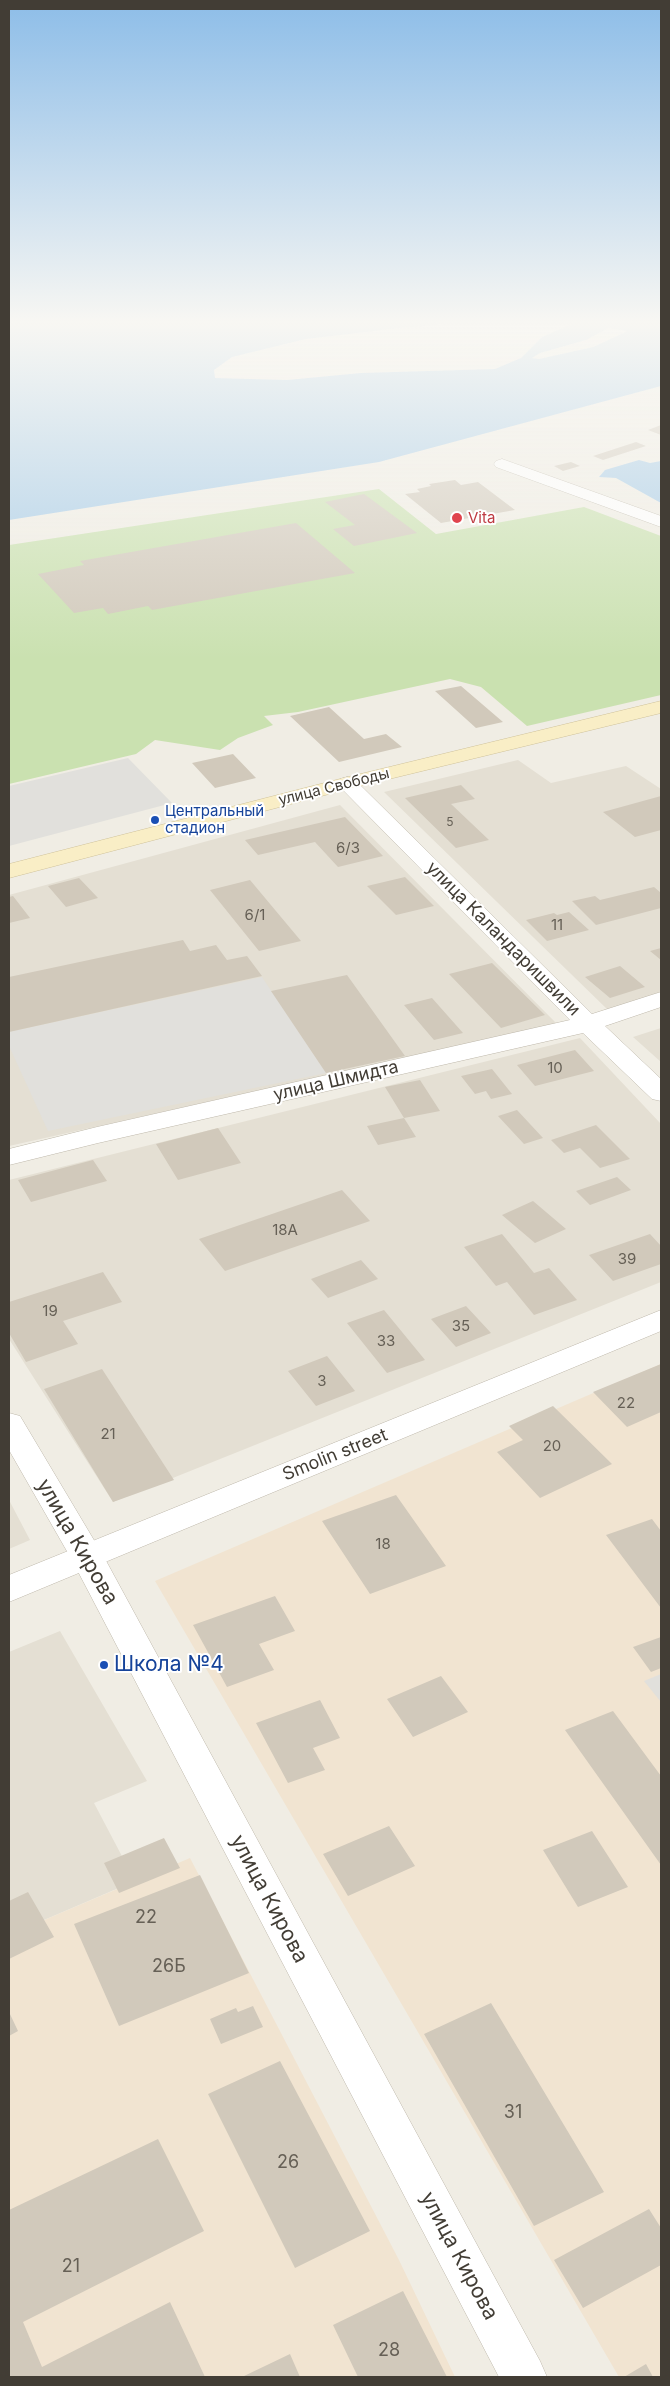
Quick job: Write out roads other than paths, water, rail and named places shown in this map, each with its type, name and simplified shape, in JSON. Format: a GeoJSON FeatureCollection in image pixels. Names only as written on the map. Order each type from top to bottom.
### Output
{"type":"FeatureCollection","features":[{"type":"Feature","properties":{"kind":"main road","name":"улица Свободы"},"geometry":{"type":"LineString","coordinates":[[9,871],[347,784],[661,707]]}},
{"type":"Feature","properties":{"kind":"street"},"geometry":{"type":"LineString","coordinates":[[502,464],[661,522]]}},
{"type":"Feature","properties":{"kind":"street","name":"улица Каландаришвили"},"geometry":{"type":"LineString","coordinates":[[347,784],[588,1024],[661,1093]]}},
{"type":"Feature","properties":{"kind":"street","name":"улица Шмидта"},"geometry":{"type":"LineString","coordinates":[[9,1157],[97,1135],[588,1024],[661,999]]}},
{"type":"Feature","properties":{"kind":"street","name":"Smolin street"},"geometry":{"type":"LineString","coordinates":[[9,1589],[661,1320]]}},
{"type":"Feature","properties":{"kind":"street","name":"улица Кирова"},"geometry":{"type":"LineString","coordinates":[[9,1424],[87,1557],[524,2377]]}},
{"type":"Feature","properties":{"kind":"water"},"geometry":{"type":"Polygon","coordinates":[[[9,435],[478,435],[379,462],[9,520],[9,435]]]}},
{"type":"Feature","properties":{"kind":"water"},"geometry":{"type":"Polygon","coordinates":[[[639,460],[650,463],[661,461],[661,503],[616,478],[599,477],[605,470],[639,460]]]}},
{"type":"Feature","properties":{"kind":"place","name":"Vita"},"geometry":{"type":"Point","coordinates":[457,518]}},
{"type":"Feature","properties":{"kind":"place","name":"Центральный стадион"},"geometry":{"type":"Point","coordinates":[155,820]}},
{"type":"Feature","properties":{"kind":"place","name":"Школа №4"},"geometry":{"type":"Point","coordinates":[104,1665]}}]}
